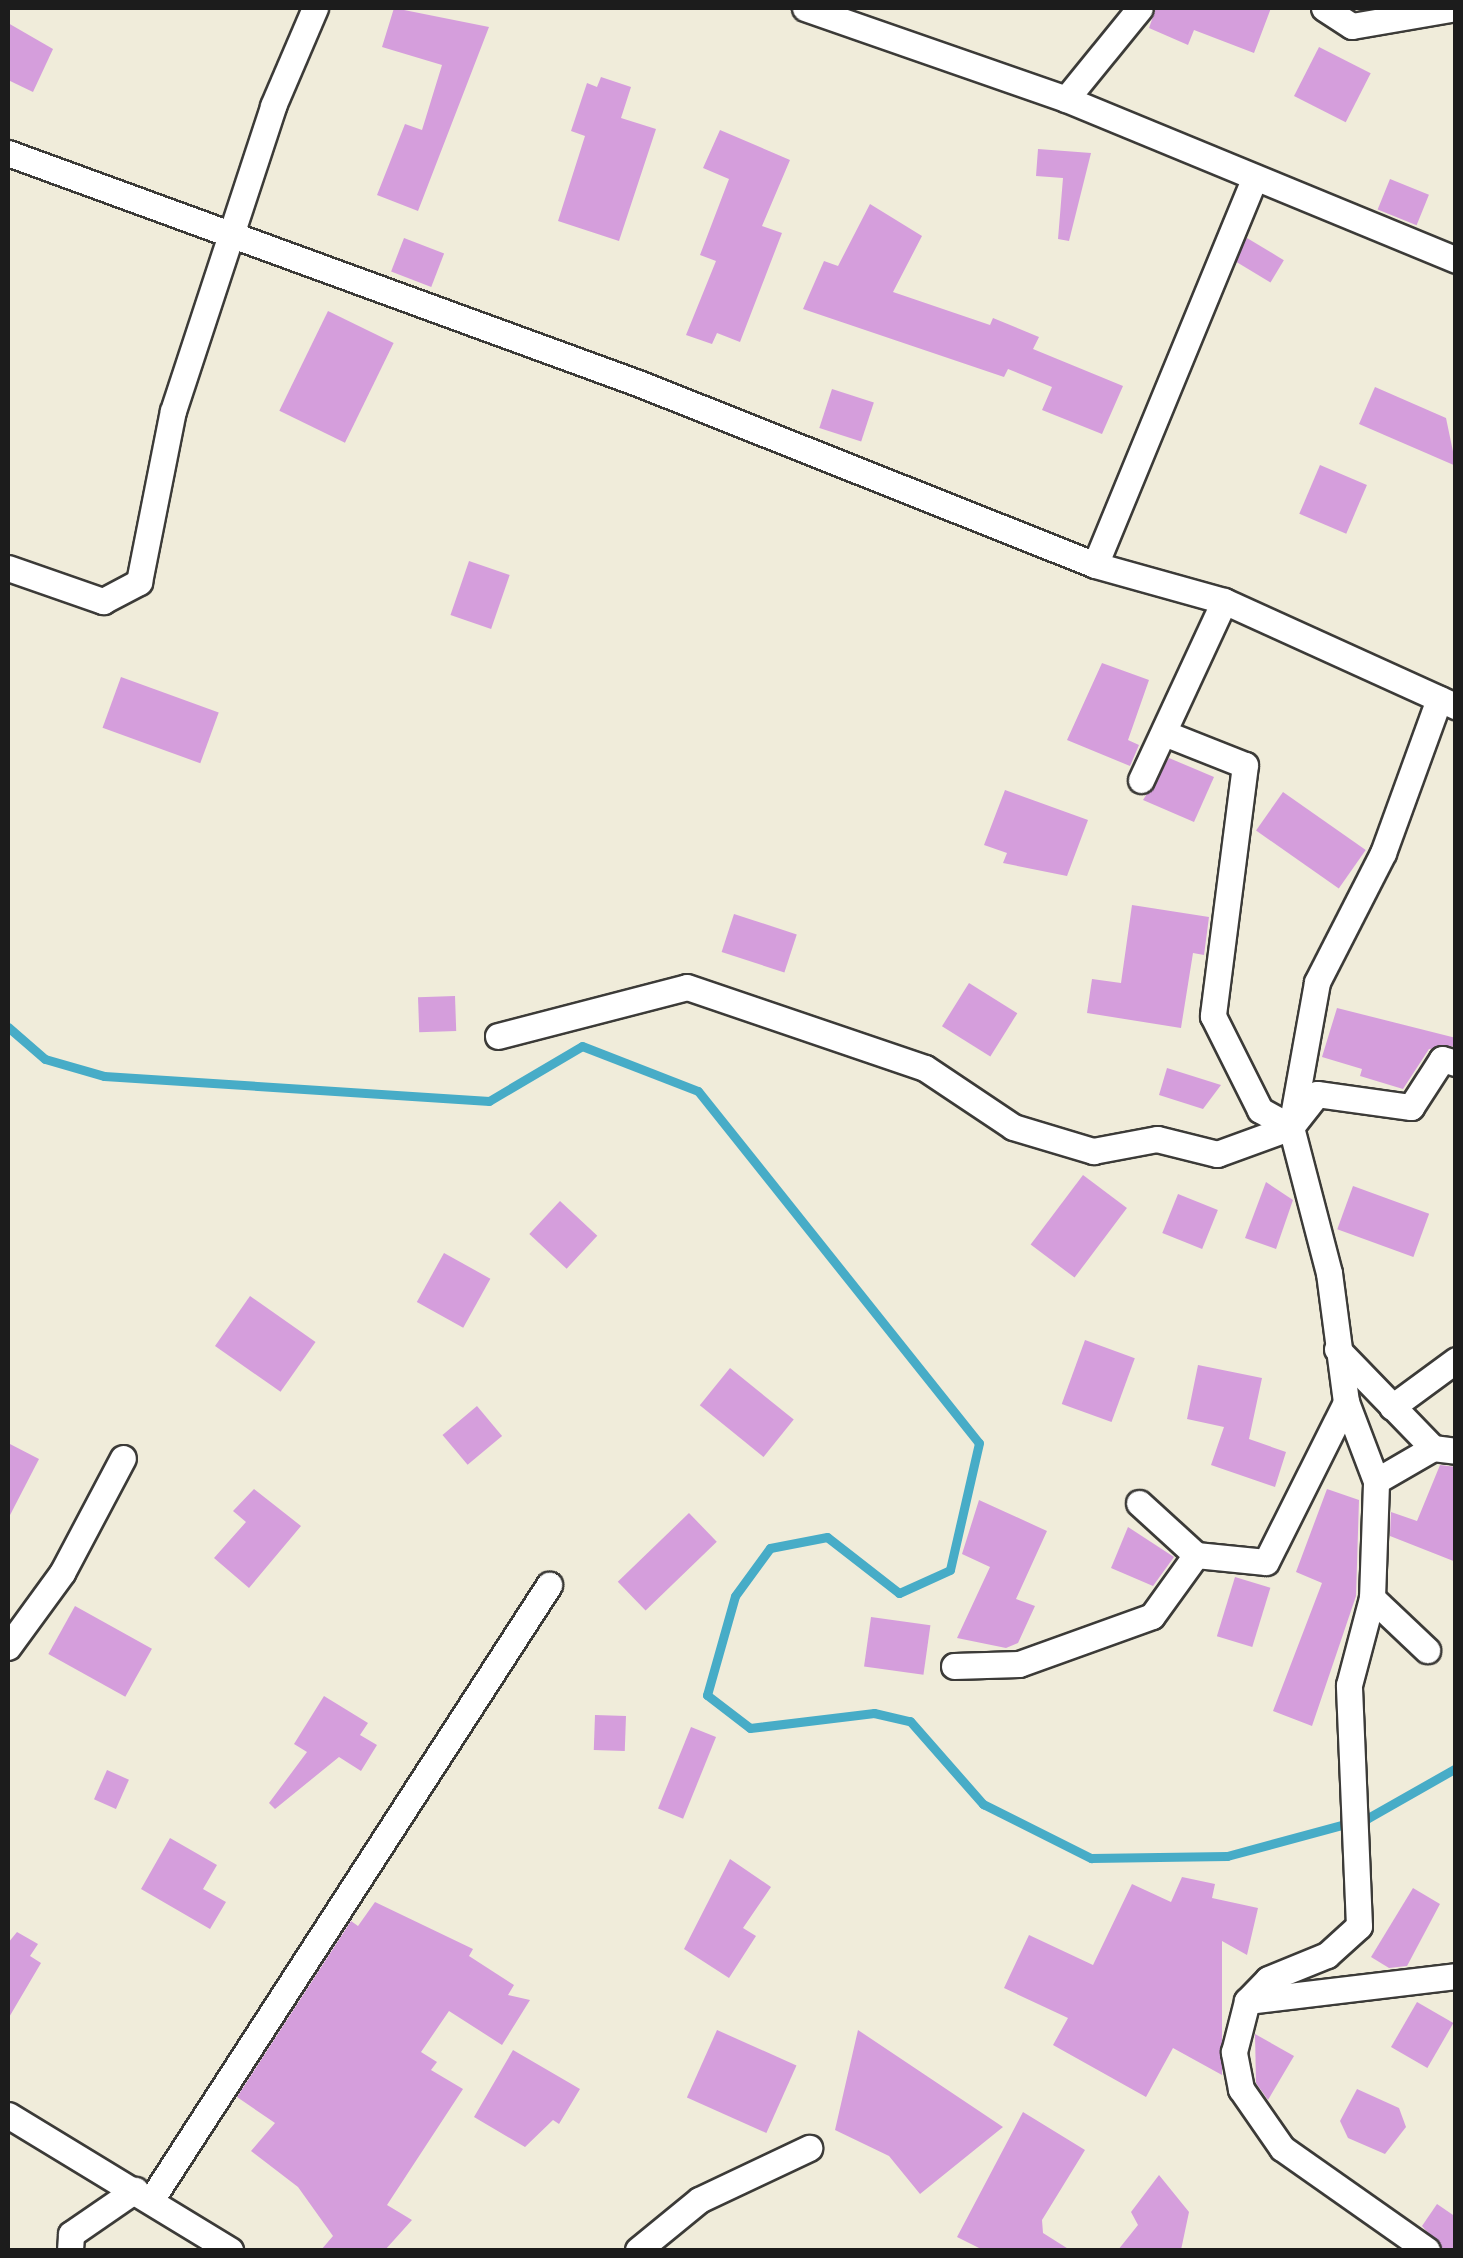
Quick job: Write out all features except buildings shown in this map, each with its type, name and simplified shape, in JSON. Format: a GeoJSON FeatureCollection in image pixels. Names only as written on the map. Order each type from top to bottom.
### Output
{"type":"FeatureCollection","features":[{"type":"Feature","properties":{"kind":"street"},"geometry":{"type":"LineString","coordinates":[[8,568],[104,601],[138,582],[173,411],[230,234],[315,8]]}},
{"type":"Feature","properties":{"kind":"street"},"geometry":{"type":"LineString","coordinates":[[805,8],[1066,99],[1456,260]]}},
{"type":"Feature","properties":{"kind":"street"},"geometry":{"type":"LineString","coordinates":[[1066,99],[1140,8]]}},
{"type":"Feature","properties":{"kind":"street"},"geometry":{"type":"LineString","coordinates":[[1324,8],[1352,26],[1456,8]]}},
{"type":"Feature","properties":{"kind":"street"},"geometry":{"type":"LineString","coordinates":[[8,152],[1096,565],[1224,601],[1451,703],[1383,853],[1317,982],[1290,1127],[1329,1274],[1346,1402],[1376,1482],[1372,1598],[1349,1685],[1358,1926],[1347,1943],[1268,1979],[1247,2001],[1234,2063],[1256,2119],[1310,2171],[1428,2250]]}},
{"type":"Feature","properties":{"kind":"street"},"geometry":{"type":"LineString","coordinates":[[1096,565],[1254,179]]}},
{"type":"Feature","properties":{"kind":"street"},"geometry":{"type":"LineString","coordinates":[[1141,780],[1224,601]]}},
{"type":"Feature","properties":{"kind":"street"},"geometry":{"type":"LineString","coordinates":[[1164,733],[1245,765],[1213,1016],[1260,1110],[1290,1127]]}},
{"type":"Feature","properties":{"kind":"street"},"geometry":{"type":"LineString","coordinates":[[498,1036],[687,987],[925,1068],[1013,1127],[1093,1152],[1157,1138],[1218,1154],[1290,1127],[1317,1094],[1411,1107],[1442,1059],[1456,1063]]}},
{"type":"Feature","properties":{"kind":"street"},"geometry":{"type":"LineString","coordinates":[[1337,1349],[1392,1407],[1444,1450],[1376,1482]]}},
{"type":"Feature","properties":{"kind":"street"},"geometry":{"type":"LineString","coordinates":[[1392,1407],[1456,1360]]}},
{"type":"Feature","properties":{"kind":"street"},"geometry":{"type":"LineString","coordinates":[[1139,1503],[1196,1555],[1266,1562],[1346,1402]]}},
{"type":"Feature","properties":{"kind":"street"},"geometry":{"type":"LineString","coordinates":[[8,1647],[62,1573],[123,1458]]}},
{"type":"Feature","properties":{"kind":"street"},"geometry":{"type":"LineString","coordinates":[[954,1666],[1019,1664],[1123,1630],[1152,1616],[1196,1555]]}},
{"type":"Feature","properties":{"kind":"street"},"geometry":{"type":"LineString","coordinates":[[70,2250],[70,2234],[143,2195],[550,1586]]}},
{"type":"Feature","properties":{"kind":"street"},"geometry":{"type":"LineString","coordinates":[[1372,1598],[1426,1650]]}},
{"type":"Feature","properties":{"kind":"street"},"geometry":{"type":"LineString","coordinates":[[1247,2001],[1456,1976]]}},
{"type":"Feature","properties":{"kind":"street"},"geometry":{"type":"LineString","coordinates":[[8,2115],[230,2250]]}},
{"type":"Feature","properties":{"kind":"street"},"geometry":{"type":"LineString","coordinates":[[638,2250],[699,2200],[809,2148]]}},
{"type":"Feature","properties":{"kind":"waterway"},"geometry":{"type":"LineString","coordinates":[[8,1027],[45,1059],[104,1076],[489,1101],[582,1046],[698,1091],[979,1443],[950,1570],[899,1593],[827,1537],[770,1548],[735,1596],[707,1695],[750,1728],[874,1713],[910,1721],[983,1804],[1091,1858],[1227,1856],[1368,1818],[1456,1768]]}}]}
